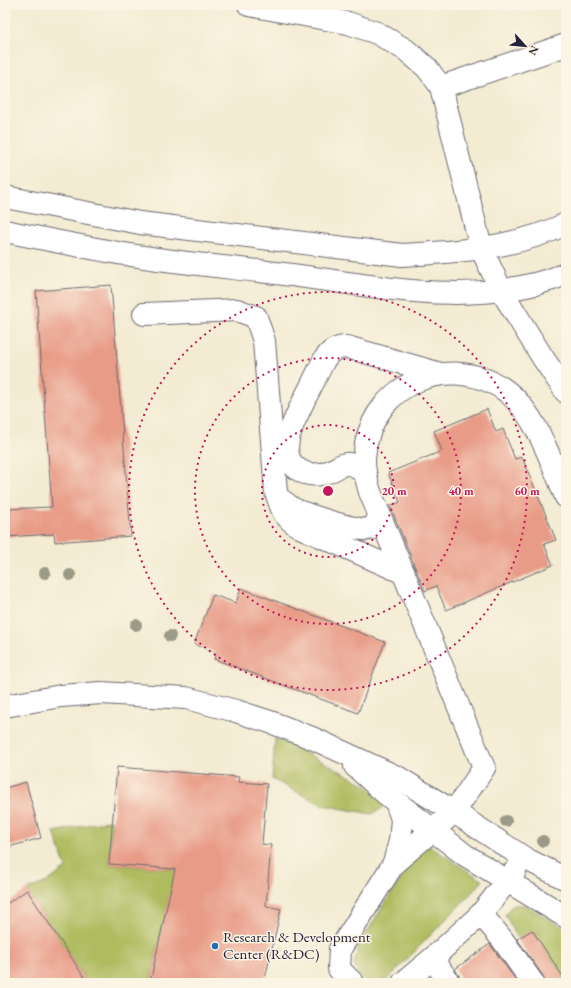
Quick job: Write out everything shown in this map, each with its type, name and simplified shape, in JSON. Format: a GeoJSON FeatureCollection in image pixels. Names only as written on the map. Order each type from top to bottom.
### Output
{"type":"FeatureCollection","features":[{"type":"Feature","properties":{"kind":"street"},"geometry":{"type":"LineString","coordinates":[[249,5],[348,23],[377,33],[406,50],[427,68],[440,87],[481,248],[501,290],[566,392]]}},
{"type":"Feature","properties":{"kind":"street"},"geometry":{"type":"LineString","coordinates":[[440,87],[566,45]]}},
{"type":"Feature","properties":{"kind":"street"},"geometry":{"type":"LineString","coordinates":[[5,197],[140,223],[402,255],[445,253],[515,242],[550,231],[566,224]]}},
{"type":"Feature","properties":{"kind":"street"},"geometry":{"type":"LineString","coordinates":[[5,231],[124,254],[396,290],[442,293],[501,290],[526,287],[566,274]]}},
{"type":"Feature","properties":{"kind":"street"},"geometry":{"type":"LineString","coordinates":[[144,314],[238,310],[256,317],[264,341],[276,492],[283,512],[289,521],[308,531],[404,573]]}},
{"type":"Feature","properties":{"kind":"street"},"geometry":{"type":"LineString","coordinates":[[366,476],[355,466],[348,464],[342,464],[328,472],[321,474],[302,472],[295,468],[291,463],[287,452],[287,442],[290,429],[324,360],[330,352],[339,347],[441,374]]}},
{"type":"Feature","properties":{"kind":"street"},"geometry":{"type":"LineString","coordinates":[[394,863],[454,812],[484,768],[379,514],[366,476],[364,461],[368,435],[374,419],[384,405],[406,386],[421,378],[441,374],[461,373],[481,378],[498,385],[515,399],[542,438],[566,497]]}},
{"type":"Feature","properties":{"kind":"street"},"geometry":{"type":"LineString","coordinates":[[276,492],[283,501],[298,511],[353,528],[364,530],[370,529],[378,520],[379,514]]}},
{"type":"Feature","properties":{"kind":"street"},"geometry":{"type":"LineString","coordinates":[[5,706],[61,696],[101,693],[186,698],[236,711],[312,738],[399,778],[526,859],[566,879]]}},
{"type":"Feature","properties":{"kind":"street"},"geometry":{"type":"LineString","coordinates":[[339,751],[396,802],[465,855],[566,917]]}},
{"type":"Feature","properties":{"kind":"street"},"geometry":{"type":"LineString","coordinates":[[353,983],[339,969],[340,949],[394,863],[400,841],[402,819],[396,802]]}},
{"type":"Feature","properties":{"kind":"street"},"geometry":{"type":"LineString","coordinates":[[403,983],[481,914],[506,881],[526,859]]}},
{"type":"Feature","properties":{"kind":"street"},"geometry":{"type":"LineString","coordinates":[[481,914],[502,939],[533,983]]}},
{"type":"Feature","properties":{"kind":"street"},"geometry":{"type":"LineString","coordinates":[[433,958],[449,983]]}},
{"type":"Feature","properties":{"kind":"green space"},"geometry":{"type":"Polygon","coordinates":[[[275,738],[367,786],[386,806],[372,814],[322,805],[272,779],[275,738]]]}},
{"type":"Feature","properties":{"kind":"green space"},"geometry":{"type":"Polygon","coordinates":[[[112,820],[109,864],[187,870],[172,885],[150,983],[88,983],[27,890],[47,882],[66,868],[54,832],[112,820]]]}},
{"type":"Feature","properties":{"kind":"green space"},"geometry":{"type":"Polygon","coordinates":[[[425,843],[483,881],[388,979],[373,983],[360,978],[354,965],[358,947],[386,901],[425,843]]]}},
{"type":"Feature","properties":{"kind":"green space"},"geometry":{"type":"Polygon","coordinates":[[[512,905],[524,905],[566,929],[566,982],[532,930],[518,939],[505,915],[512,905]]]}},
{"type":"Feature","properties":{"kind":"building"},"geometry":{"type":"Polygon","coordinates":[[[111,285],[131,536],[55,542],[54,534],[5,537],[5,509],[52,507],[36,291],[111,285]]]}},
{"type":"Feature","properties":{"kind":"building"},"geometry":{"type":"Polygon","coordinates":[[[487,409],[496,432],[503,429],[515,459],[522,457],[556,540],[544,544],[553,565],[446,610],[436,586],[425,591],[390,506],[400,502],[388,473],[442,451],[434,431],[487,409]]]}},
{"type":"Feature","properties":{"kind":"building"},"geometry":{"type":"Polygon","coordinates":[[[241,588],[385,642],[358,713],[214,659],[216,653],[194,644],[213,595],[236,603],[241,588]]]}},
{"type":"Feature","properties":{"kind":"building"},"geometry":{"type":"Polygon","coordinates":[[[117,767],[239,777],[238,782],[267,784],[262,844],[271,845],[266,906],[281,909],[264,983],[150,983],[175,869],[109,864],[117,767]]]}},
{"type":"Feature","properties":{"kind":"building"},"geometry":{"type":"Polygon","coordinates":[[[26,782],[41,838],[5,848],[5,788],[26,782]]]}},
{"type":"Feature","properties":{"kind":"building"},"geometry":{"type":"Polygon","coordinates":[[[27,890],[88,983],[5,983],[5,905],[27,890]]]}},
{"type":"Feature","properties":{"kind":"building"},"geometry":{"type":"Polygon","coordinates":[[[532,930],[566,983],[545,983],[543,976],[517,939],[532,930]]]}},
{"type":"Feature","properties":{"kind":"building"},"geometry":{"type":"Polygon","coordinates":[[[490,944],[518,983],[463,983],[455,969],[490,944]]]}},
{"type":"Feature","properties":{"kind":"place","name":"Research & Development Center (R&DC)"},"geometry":{"type":"Point","coordinates":[215,946]}}]}
